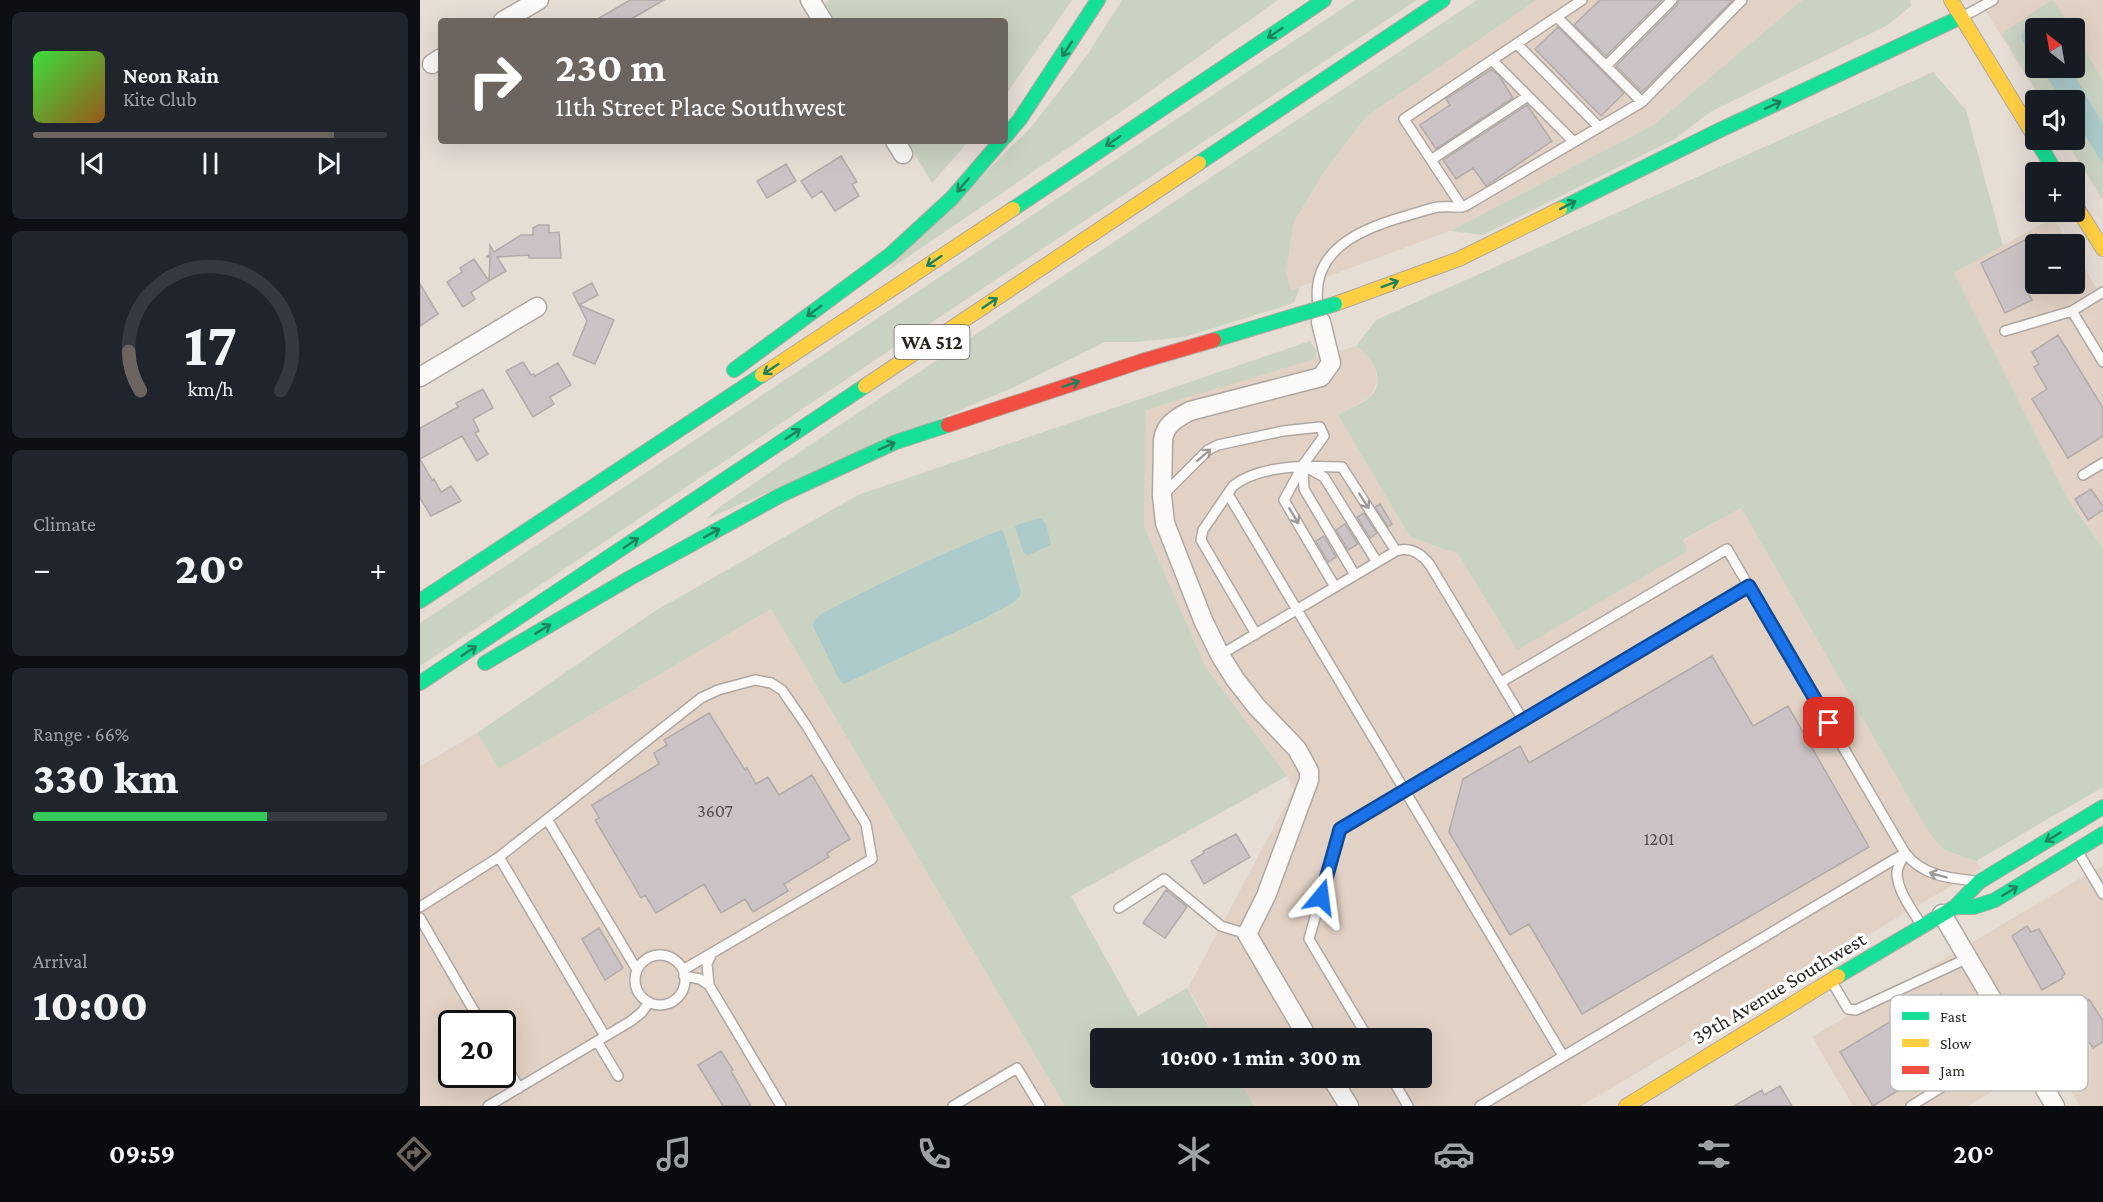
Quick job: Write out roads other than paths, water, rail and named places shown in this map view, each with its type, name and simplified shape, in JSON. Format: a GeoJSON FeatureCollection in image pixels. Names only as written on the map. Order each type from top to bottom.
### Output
{"type":"FeatureCollection","features":[{"type":"Feature","properties":{"kind":"main road"},"geometry":{"type":"LineString","coordinates":[[1008,133],[1020,119],[1098,0]]}},
{"type":"Feature","properties":{"kind":"main road","name":"WA 512"},"geometry":{"type":"LineString","coordinates":[[420,599],[927,266],[1324,0]]}},
{"type":"Feature","properties":{"kind":"main road","name":"WA 512"},"geometry":{"type":"LineString","coordinates":[[420,683],[1443,0]]}},
{"type":"Feature","properties":{"kind":"main road"},"geometry":{"type":"LineString","coordinates":[[1951,0],[2025,121]]}},
{"type":"Feature","properties":{"kind":"main road"},"geometry":{"type":"LineString","coordinates":[[470,672],[630,578],[781,495],[896,442],[1142,361],[1335,304],[1460,259],[1720,130],[1961,17]]}},
{"type":"Feature","properties":{"kind":"main road"},"geometry":{"type":"LineString","coordinates":[[723,378],[890,255],[952,198],[998,144]]}},
{"type":"Feature","properties":{"kind":"main road"},"geometry":{"type":"LineString","coordinates":[[2085,220],[2103,249]]}},
{"type":"Feature","properties":{"kind":"main road"},"geometry":{"type":"LineString","coordinates":[[420,599],[629,447]]}},
{"type":"Feature","properties":{"kind":"main road","name":"39th Avenue Southwest"},"geometry":{"type":"LineString","coordinates":[[1626,1106],[1831,980],[1949,911],[1979,882],[2103,807]]}},
{"type":"Feature","properties":{"kind":"main road","name":"39th Avenue Southwest"},"geometry":{"type":"LineString","coordinates":[[1949,911],[1974,907],[1995,900],[2103,834]]}},
{"type":"Feature","properties":{"kind":"street"},"geometry":{"type":"LineString","coordinates":[[508,18],[539,0]]}},
{"type":"Feature","properties":{"kind":"street"},"geometry":{"type":"LineString","coordinates":[[810,0],[821,18]]}},
{"type":"Feature","properties":{"kind":"street"},"geometry":{"type":"LineString","coordinates":[[420,377],[537,307]]}},
{"type":"Feature","properties":{"kind":"street"},"geometry":{"type":"LineString","coordinates":[[1302,1028],[1247,934],[1266,896],[1309,780],[1309,771],[1297,749],[1245,693],[1220,655],[1165,523],[1162,495],[1163,440],[1172,422],[1198,408],[1321,377],[1331,363],[1321,322]]}},
{"type":"Feature","properties":{"kind":"street"},"geometry":{"type":"LineString","coordinates":[[1949,911],[1968,958],[1990,995]]}},
{"type":"Feature","properties":{"kind":"street"},"geometry":{"type":"LineString","coordinates":[[1341,1088],[1349,1106]]}},
{"type":"Feature","properties":{"kind":"street"},"geometry":{"type":"LineString","coordinates":[[2046,1091],[2055,1106]]}},
{"type":"Feature","properties":{"kind":"lane"},"geometry":{"type":"LineString","coordinates":[[1462,207],[1404,119],[1582,0]]}},
{"type":"Feature","properties":{"kind":"lane"},"geometry":{"type":"LineString","coordinates":[[1606,66],[1672,0]]}},
{"type":"Feature","properties":{"kind":"lane"},"geometry":{"type":"LineString","coordinates":[[1321,322],[1316,292],[1320,275],[1330,256],[1346,242],[1382,223],[1435,208],[1462,207],[1641,102],[1742,0]]}},
{"type":"Feature","properties":{"kind":"lane"},"geometry":{"type":"LineString","coordinates":[[1961,17],[1993,0]]}},
{"type":"Feature","properties":{"kind":"lane"},"geometry":{"type":"LineString","coordinates":[[1557,17],[1641,102]]}},
{"type":"Feature","properties":{"kind":"lane"},"geometry":{"type":"LineString","coordinates":[[1517,44],[1599,127]]}},
{"type":"Feature","properties":{"kind":"lane"},"geometry":{"type":"LineString","coordinates":[[1492,60],[1574,142]]}},
{"type":"Feature","properties":{"kind":"lane"},"geometry":{"type":"LineString","coordinates":[[1431,160],[1528,96]]}},
{"type":"Feature","properties":{"kind":"lane"},"geometry":{"type":"LineString","coordinates":[[2005,331],[2072,311],[2103,292]]}},
{"type":"Feature","properties":{"kind":"lane"},"geometry":{"type":"LineString","coordinates":[[2072,311],[2103,362]]}},
{"type":"Feature","properties":{"kind":"lane"},"geometry":{"type":"LineString","coordinates":[[1162,495],[1208,450],[1218,445],[1292,430],[1320,427],[1324,436],[1303,465],[1284,500],[1335,587]]}},
{"type":"Feature","properties":{"kind":"lane"},"geometry":{"type":"LineString","coordinates":[[2083,475],[2103,463]]}},
{"type":"Feature","properties":{"kind":"lane"},"geometry":{"type":"LineString","coordinates":[[1303,465],[1324,477],[1377,562]]}},
{"type":"Feature","properties":{"kind":"lane"},"geometry":{"type":"LineString","coordinates":[[1303,465],[1304,489],[1355,575]]}},
{"type":"Feature","properties":{"kind":"lane"},"geometry":{"type":"LineString","coordinates":[[1256,634],[1201,540],[1203,530],[1239,482],[1266,471],[1303,465],[1342,467],[1396,551]]}},
{"type":"Feature","properties":{"kind":"lane"},"geometry":{"type":"LineString","coordinates":[[1228,494],[1563,1056]]}},
{"type":"Feature","properties":{"kind":"lane"},"geometry":{"type":"LineString","coordinates":[[1220,655],[1396,551],[1406,549],[1417,552],[1425,559],[1523,720]]}},
{"type":"Feature","properties":{"kind":"lane"},"geometry":{"type":"LineString","coordinates":[[1501,682],[1727,549],[1912,863],[1928,872],[1948,878],[1979,882]]}},
{"type":"Feature","properties":{"kind":"lane"},"geometry":{"type":"LineString","coordinates":[[1362,1028],[1309,939],[1340,829],[1749,586]]}},
{"type":"Feature","properties":{"kind":"lane"},"geometry":{"type":"LineString","coordinates":[[420,907],[499,856],[701,698],[718,690],[755,680],[771,683],[782,690],[806,724],[866,824],[872,859],[712,952],[684,973]]}},
{"type":"Feature","properties":{"kind":"lane"},"geometry":{"type":"LineString","coordinates":[[547,819],[637,970],[636,986],[639,994],[649,1002],[662,1005],[677,998],[684,984],[684,973],[678,962],[664,955],[648,958],[637,970]]}},
{"type":"Feature","properties":{"kind":"lane"},"geometry":{"type":"LineString","coordinates":[[2076,850],[2103,894]]}},
{"type":"Feature","properties":{"kind":"lane"},"geometry":{"type":"LineString","coordinates":[[1905,853],[1896,875],[1901,890],[1922,926]]}},
{"type":"Feature","properties":{"kind":"lane"},"geometry":{"type":"LineString","coordinates":[[1480,1106],[1905,853]]}},
{"type":"Feature","properties":{"kind":"lane"},"geometry":{"type":"LineString","coordinates":[[499,856],[601,1039],[618,1076]]}},
{"type":"Feature","properties":{"kind":"lane"},"geometry":{"type":"LineString","coordinates":[[1119,909],[1164,879],[1221,927],[1247,934]]}},
{"type":"Feature","properties":{"kind":"lane"},"geometry":{"type":"LineString","coordinates":[[420,918],[473,1010]]}},
{"type":"Feature","properties":{"kind":"lane"},"geometry":{"type":"LineString","coordinates":[[712,952],[706,963],[709,985],[781,1106]]}},
{"type":"Feature","properties":{"kind":"lane"},"geometry":{"type":"LineString","coordinates":[[1831,980],[1848,1009],[1856,1010],[1968,958]]}},
{"type":"Feature","properties":{"kind":"lane"},"geometry":{"type":"LineString","coordinates":[[684,973],[709,985]]}},
{"type":"Feature","properties":{"kind":"lane"},"geometry":{"type":"LineString","coordinates":[[488,1106],[601,1039],[642,1012],[649,1002]]}},
{"type":"Feature","properties":{"kind":"lane"},"geometry":{"type":"LineString","coordinates":[[953,1106],[1017,1068],[1040,1106]]}},
{"type":"Feature","properties":{"kind":"lane"},"geometry":{"type":"LineString","coordinates":[[516,1083],[519,1088]]}},
{"type":"Feature","properties":{"kind":"lane"},"geometry":{"type":"LineString","coordinates":[[1397,1088],[1408,1106]]}},
{"type":"Feature","properties":{"kind":"lane"},"geometry":{"type":"LineString","coordinates":[[1911,1106],[1935,1091]]}},
{"type":"Feature","properties":{"kind":"water"},"geometry":{"type":"Polygon","coordinates":[[[2025,30],[2025,45],[2021,35],[2025,30]]]}},
{"type":"Feature","properties":{"kind":"water"},"geometry":{"type":"Polygon","coordinates":[[[2047,78],[2076,78],[2083,90],[2056,90],[2047,78]]]}},
{"type":"Feature","properties":{"kind":"water"},"geometry":{"type":"Polygon","coordinates":[[[2085,93],[2103,124],[2103,164],[2085,135],[2085,93]]]}},
{"type":"Feature","properties":{"kind":"water"},"geometry":{"type":"Polygon","coordinates":[[[1041,518],[1046,524],[1051,545],[1028,555],[1024,553],[1015,527],[1041,518]]]}},
{"type":"Feature","properties":{"kind":"water"},"geometry":{"type":"Polygon","coordinates":[[[1001,530],[1004,533],[1021,592],[1016,601],[981,620],[844,684],[840,681],[813,626],[814,621],[821,614],[910,569],[1001,530]]]}}]}
